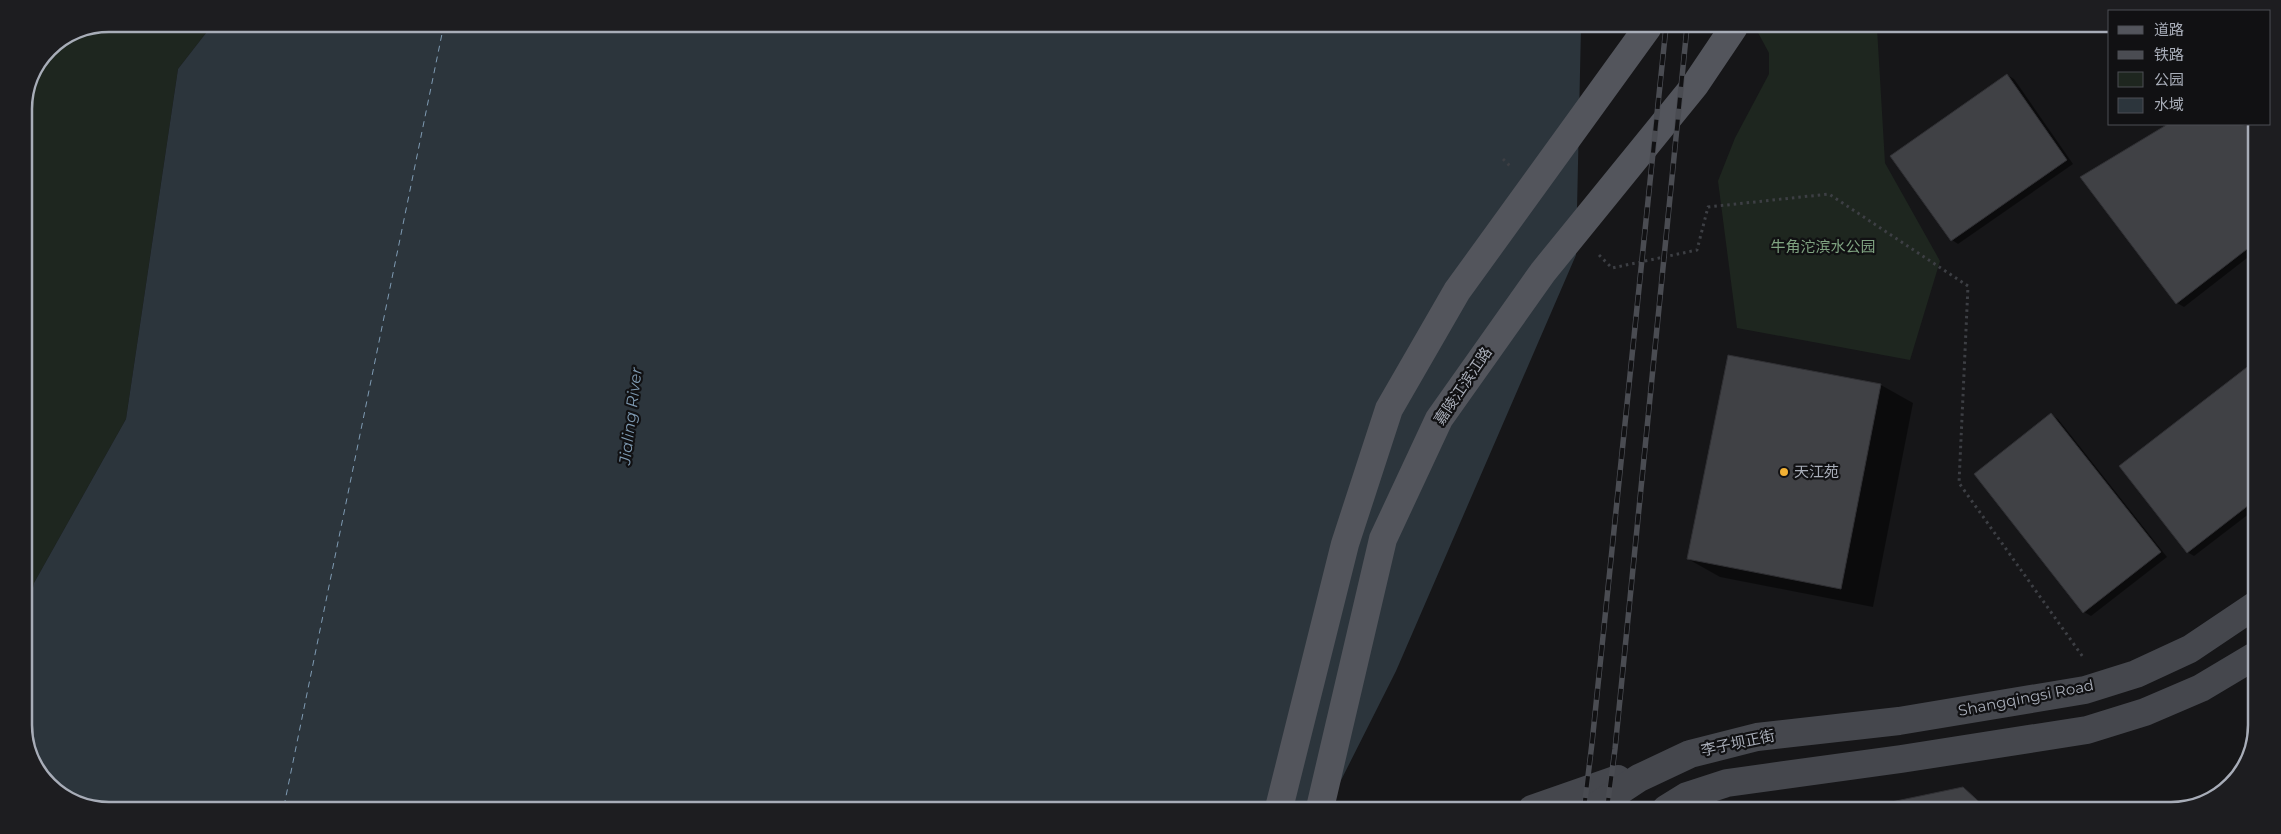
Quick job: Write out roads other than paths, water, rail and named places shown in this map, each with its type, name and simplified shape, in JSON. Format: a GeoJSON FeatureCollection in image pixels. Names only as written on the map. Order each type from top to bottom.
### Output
{"type":"FeatureCollection","features":[{"type":"Feature","properties":{"kind":"main road"},"geometry":{"type":"LineString","coordinates":[[1280,802],[1345,544],[1389,409],[1457,291],[1644,33]]}},
{"type":"Feature","properties":{"kind":"main road","name":"嘉陵江滨江路"},"geometry":{"type":"LineString","coordinates":[[1321,802],[1383,539],[1439,419],[1543,272],[1695,85],[1730,33]]}},
{"type":"Feature","properties":{"kind":"main road","name":"Shangqingsi Road"},"geometry":{"type":"LineString","coordinates":[[1899,721],[2085,690],[2136,674],[2190,649],[2248,610]]}},
{"type":"Feature","properties":{"kind":"main road"},"geometry":{"type":"LineString","coordinates":[[1677,802],[1687,796],[1727,782],[2086,730],[2145,712],[2201,688],[2248,660]]}},
{"type":"Feature","properties":{"kind":"main road","name":"李子坝正街"},"geometry":{"type":"LineString","coordinates":[[1603,802],[1639,778],[1690,754],[1758,737],[1899,721]]}},
{"type":"Feature","properties":{"kind":"main road"},"geometry":{"type":"LineString","coordinates":[[1552,802],[1690,754]]}},
{"type":"Feature","properties":{"kind":"water","name":"Jialing River"},"geometry":{"type":"Polygon","coordinates":[[[206,33],[1581,33],[1576,255],[1396,671],[1330,802],[109,802],[75,794],[63,786],[48,771],[38,754],[33,730],[33,589],[34,583],[126,419],[178,69],[206,33]]]}},
{"type":"Feature","properties":{"kind":"railway"},"geometry":{"type":"LineString","coordinates":[[1585,802],[1665,33]]}},
{"type":"Feature","properties":{"kind":"railway"},"geometry":{"type":"LineString","coordinates":[[1608,802],[1615,749],[1686,33]]}},
{"type":"Feature","properties":{"kind":"place","name":"天江苑"},"geometry":{"type":"Point","coordinates":[1784,472]}},
{"type":"Feature","properties":{"kind":"park label","name":"牛角沱滨水公园"},"geometry":{"type":"Point","coordinates":[1823,247]}}]}
